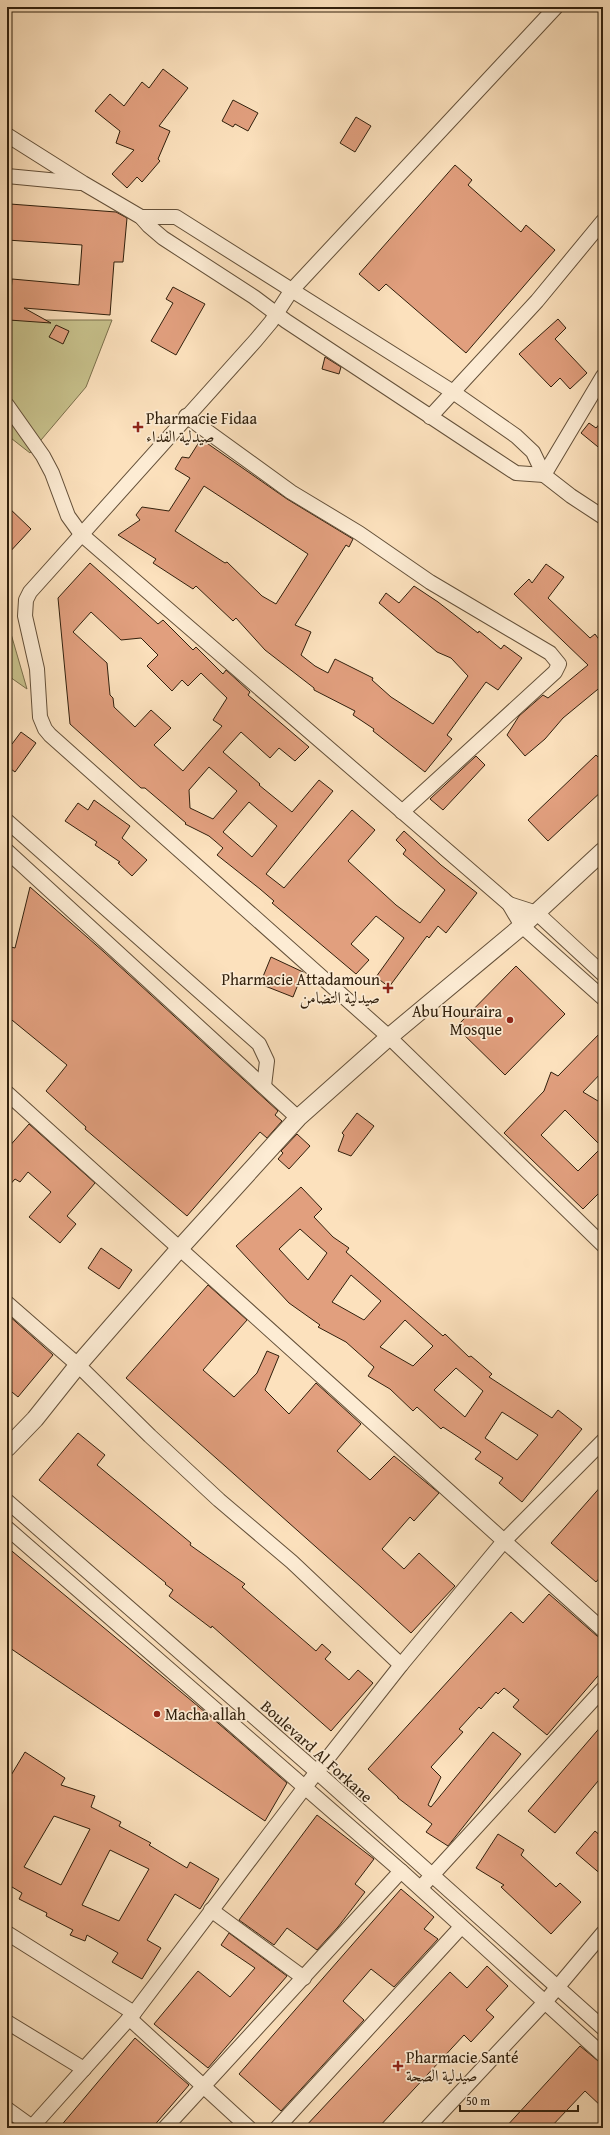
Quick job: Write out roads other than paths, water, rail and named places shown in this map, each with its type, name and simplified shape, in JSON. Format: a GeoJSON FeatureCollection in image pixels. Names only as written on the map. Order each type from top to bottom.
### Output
{"type":"FeatureCollection","features":[{"type":"Feature","properties":{"kind":"street"},"geometry":{"type":"LineString","coordinates":[[556,7],[291,291],[277,313],[251,345],[30,592],[26,600],[25,616],[38,669],[40,717],[45,729],[73,758],[388,1037],[603,1245]]}},
{"type":"Feature","properties":{"kind":"street"},"geometry":{"type":"LineString","coordinates":[[7,135],[83,183],[141,217],[163,238],[516,473],[544,475]]}},
{"type":"Feature","properties":{"kind":"street"},"geometry":{"type":"LineString","coordinates":[[7,176],[83,183]]}},
{"type":"Feature","properties":{"kind":"street"},"geometry":{"type":"LineString","coordinates":[[141,217],[176,217],[291,291],[454,392],[516,436],[533,452],[544,475],[571,496],[603,517]]}},
{"type":"Feature","properties":{"kind":"street"},"geometry":{"type":"LineString","coordinates":[[430,417],[537,301],[603,221]]}},
{"type":"Feature","properties":{"kind":"street"},"geometry":{"type":"LineString","coordinates":[[544,475],[603,376]]}},
{"type":"Feature","properties":{"kind":"street"},"geometry":{"type":"LineString","coordinates":[[7,405],[43,456],[52,473],[68,516],[81,534],[509,904],[522,926],[603,998]]}},
{"type":"Feature","properties":{"kind":"street"},"geometry":{"type":"LineString","coordinates":[[186,416],[291,492],[360,533],[430,582],[550,653],[560,664],[555,672],[402,812]]}},
{"type":"Feature","properties":{"kind":"street"},"geometry":{"type":"LineString","coordinates":[[7,821],[259,1044],[267,1061],[264,1086]]}},
{"type":"Feature","properties":{"kind":"street"},"geometry":{"type":"LineString","coordinates":[[7,851],[298,1118]]}},
{"type":"Feature","properties":{"kind":"street"},"geometry":{"type":"LineString","coordinates":[[7,1448],[35,1419],[78,1365],[180,1248],[298,1118],[388,1037],[537,913],[603,851]]}},
{"type":"Feature","properties":{"kind":"street"},"geometry":{"type":"LineString","coordinates":[[509,904],[537,913],[603,974]]}},
{"type":"Feature","properties":{"kind":"street"},"geometry":{"type":"LineString","coordinates":[[7,1093],[603,1630]]}},
{"type":"Feature","properties":{"kind":"street"},"geometry":{"type":"LineString","coordinates":[[7,1303],[78,1365],[156,1442],[219,1500],[292,1562],[401,1665]]}},
{"type":"Feature","properties":{"kind":"street"},"geometry":{"type":"LineString","coordinates":[[7,2109],[31,2127],[132,2016],[305,1787],[401,1665],[504,1541],[603,1441]]}},
{"type":"Feature","properties":{"kind":"street","name":"Boulevard Al Forkane"},"geometry":{"type":"LineString","coordinates":[[7,1501],[317,1772],[431,1876],[603,2028]]}},
{"type":"Feature","properties":{"kind":"street"},"geometry":{"type":"LineString","coordinates":[[7,1528],[401,1871],[603,2055]]}},
{"type":"Feature","properties":{"kind":"street"},"geometry":{"type":"LineString","coordinates":[[420,1889],[603,1689]]}},
{"type":"Feature","properties":{"kind":"street"},"geometry":{"type":"LineString","coordinates":[[164,2128],[304,1978],[401,1871]]}},
{"type":"Feature","properties":{"kind":"street"},"geometry":{"type":"LineString","coordinates":[[211,1910],[304,1978]]}},
{"type":"Feature","properties":{"kind":"street"},"geometry":{"type":"LineString","coordinates":[[278,2128],[461,1927]]}},
{"type":"Feature","properties":{"kind":"street"},"geometry":{"type":"LineString","coordinates":[[7,1933],[132,2016],[249,2128]]}},
{"type":"Feature","properties":{"kind":"street"},"geometry":{"type":"LineString","coordinates":[[427,2128],[545,2002],[603,1933]]}},
{"type":"Feature","properties":{"kind":"street"},"geometry":{"type":"LineString","coordinates":[[7,2022],[84,2069]]}},
{"type":"Feature","properties":{"kind":"place","name":"Pharmacie Fidaa صيدلية الفداء"},"geometry":{"type":"Point","coordinates":[138,427]}},
{"type":"Feature","properties":{"kind":"place","name":"Pharmacie Attadamoun صيدلية التضامن"},"geometry":{"type":"Point","coordinates":[388,988]}},
{"type":"Feature","properties":{"kind":"place","name":"Abu Houraira Mosque"},"geometry":{"type":"Point","coordinates":[510,1020]}},
{"type":"Feature","properties":{"kind":"place","name":"Macha allah"},"geometry":{"type":"Point","coordinates":[157,1714]}},
{"type":"Feature","properties":{"kind":"place","name":"Pharmacie Santé صيدلية الصحة"},"geometry":{"type":"Point","coordinates":[398,2066]}}]}
